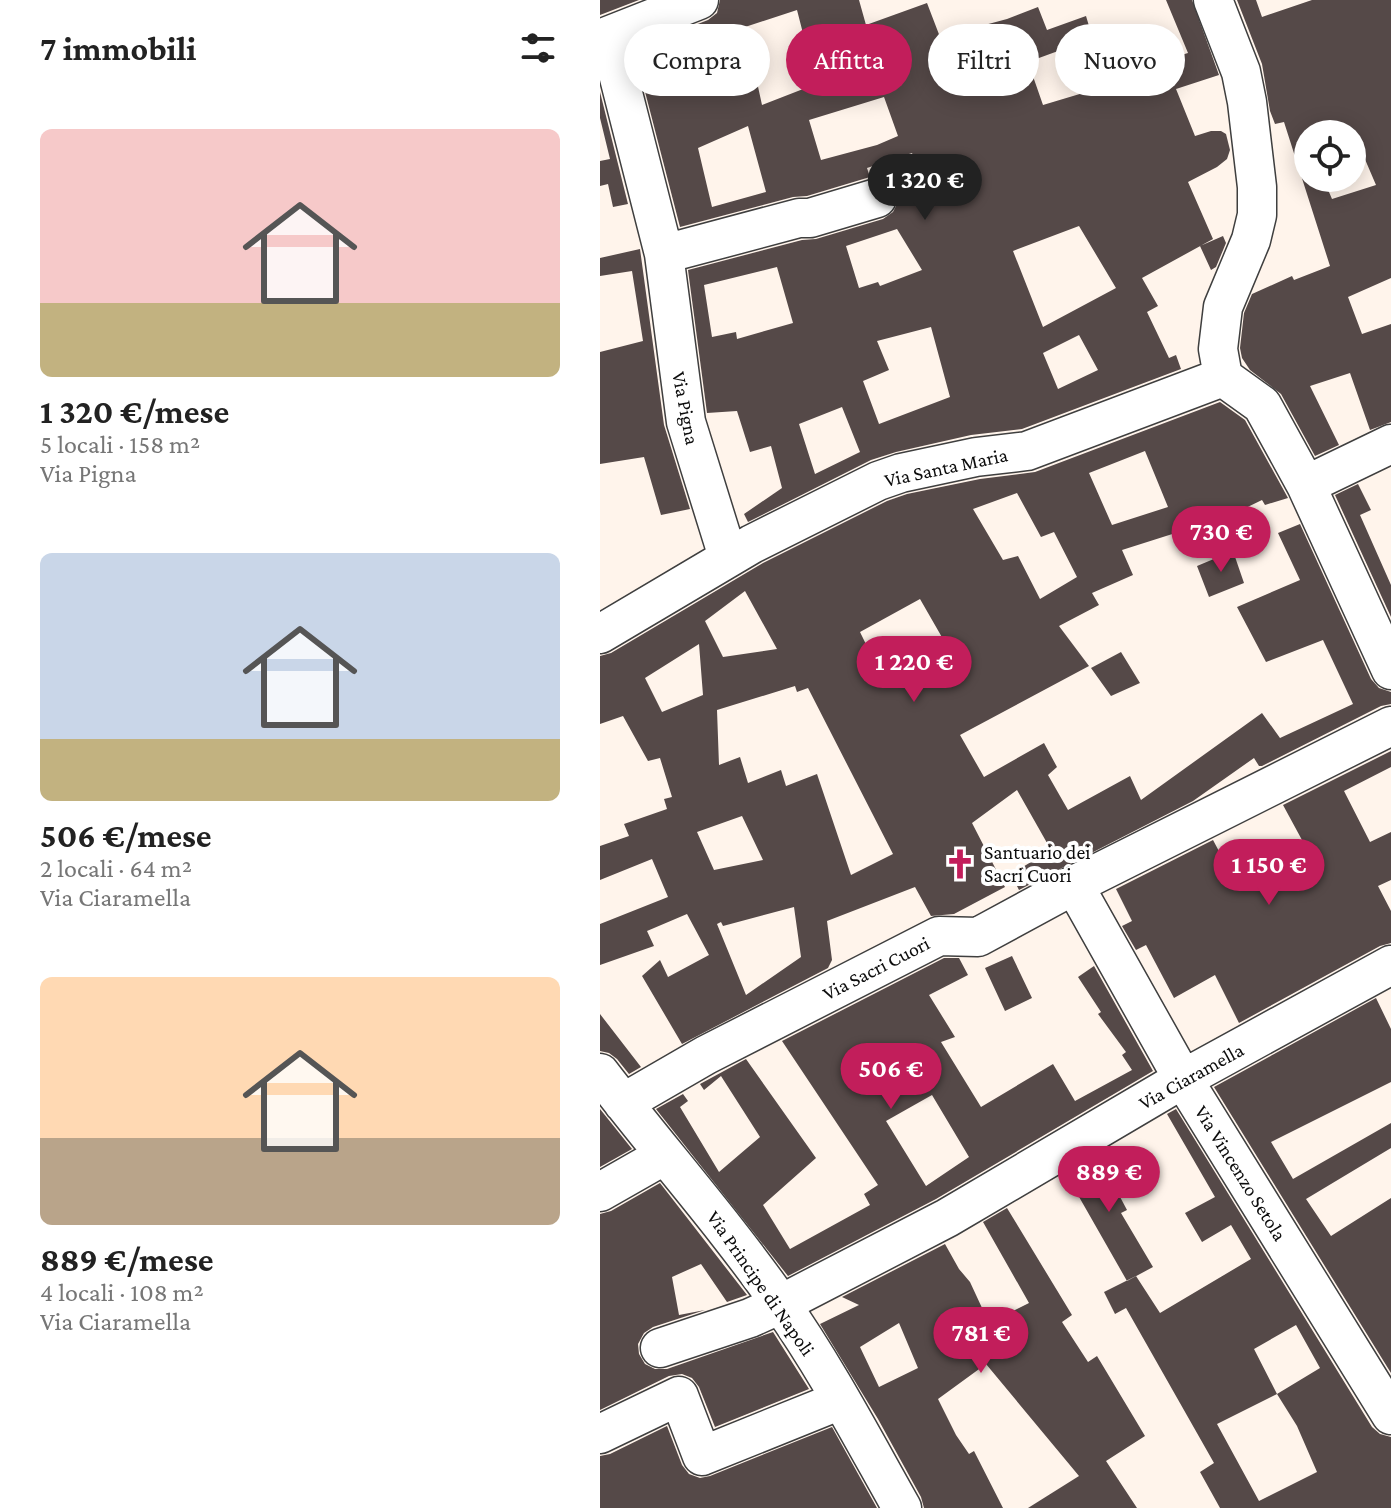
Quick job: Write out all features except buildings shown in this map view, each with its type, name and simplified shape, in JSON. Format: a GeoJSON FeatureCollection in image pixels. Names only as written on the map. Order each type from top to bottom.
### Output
{"type":"FeatureCollection","features":[{"type":"Feature","properties":{"kind":"street"},"geometry":{"type":"LineString","coordinates":[[602,38],[699,0]]}},
{"type":"Feature","properties":{"kind":"street"},"geometry":{"type":"LineString","coordinates":[[1213,0],[1241,72],[1257,187],[1257,215],[1251,240],[1223,307],[1218,349],[1223,377],[1262,405],[1306,485],[1391,670]]}},
{"type":"Feature","properties":{"kind":"street","name":"Via Pigna"},"geometry":{"type":"LineString","coordinates":[[602,38],[613,54],[664,254],[686,422],[728,557]]}},
{"type":"Feature","properties":{"kind":"street"},"geometry":{"type":"LineString","coordinates":[[664,254],[877,198]]}},
{"type":"Feature","properties":{"kind":"street","name":"Via Santa Maria"},"geometry":{"type":"LineString","coordinates":[[600,634],[728,557],[878,481],[976,457],[1027,451],[1223,377]]}},
{"type":"Feature","properties":{"kind":"street"},"geometry":{"type":"LineString","coordinates":[[1306,485],[1391,444]]}},
{"type":"Feature","properties":{"kind":"street","name":"Via Sacri Cuori"},"geometry":{"type":"LineString","coordinates":[[610,1093],[706,1055],[939,936],[978,937],[1074,885],[1391,726]]}},
{"type":"Feature","properties":{"kind":"street","name":"Via Vincenzo Setola"},"geometry":{"type":"LineString","coordinates":[[1074,885],[1183,1079],[1391,1415]]}},
{"type":"Feature","properties":{"kind":"street","name":"Via Ciaramella"},"geometry":{"type":"LineString","coordinates":[[660,1348],[750,1318],[781,1304],[947,1218],[1183,1079],[1391,965]]}},
{"type":"Feature","properties":{"kind":"street","name":"Via Principe di Napoli"},"geometry":{"type":"LineString","coordinates":[[610,1093],[691,1185],[781,1304],[841,1400],[902,1508]]}},
{"type":"Feature","properties":{"kind":"street"},"geometry":{"type":"LineString","coordinates":[[600,1192],[665,1155]]}},
{"type":"Feature","properties":{"kind":"street"},"geometry":{"type":"LineString","coordinates":[[600,1434],[679,1396],[702,1456],[841,1400]]}},
{"type":"Feature","properties":{"kind":"place","name":"Santuario dei Sacri Cuori"},"geometry":{"type":"Point","coordinates":[960,864]}}]}
